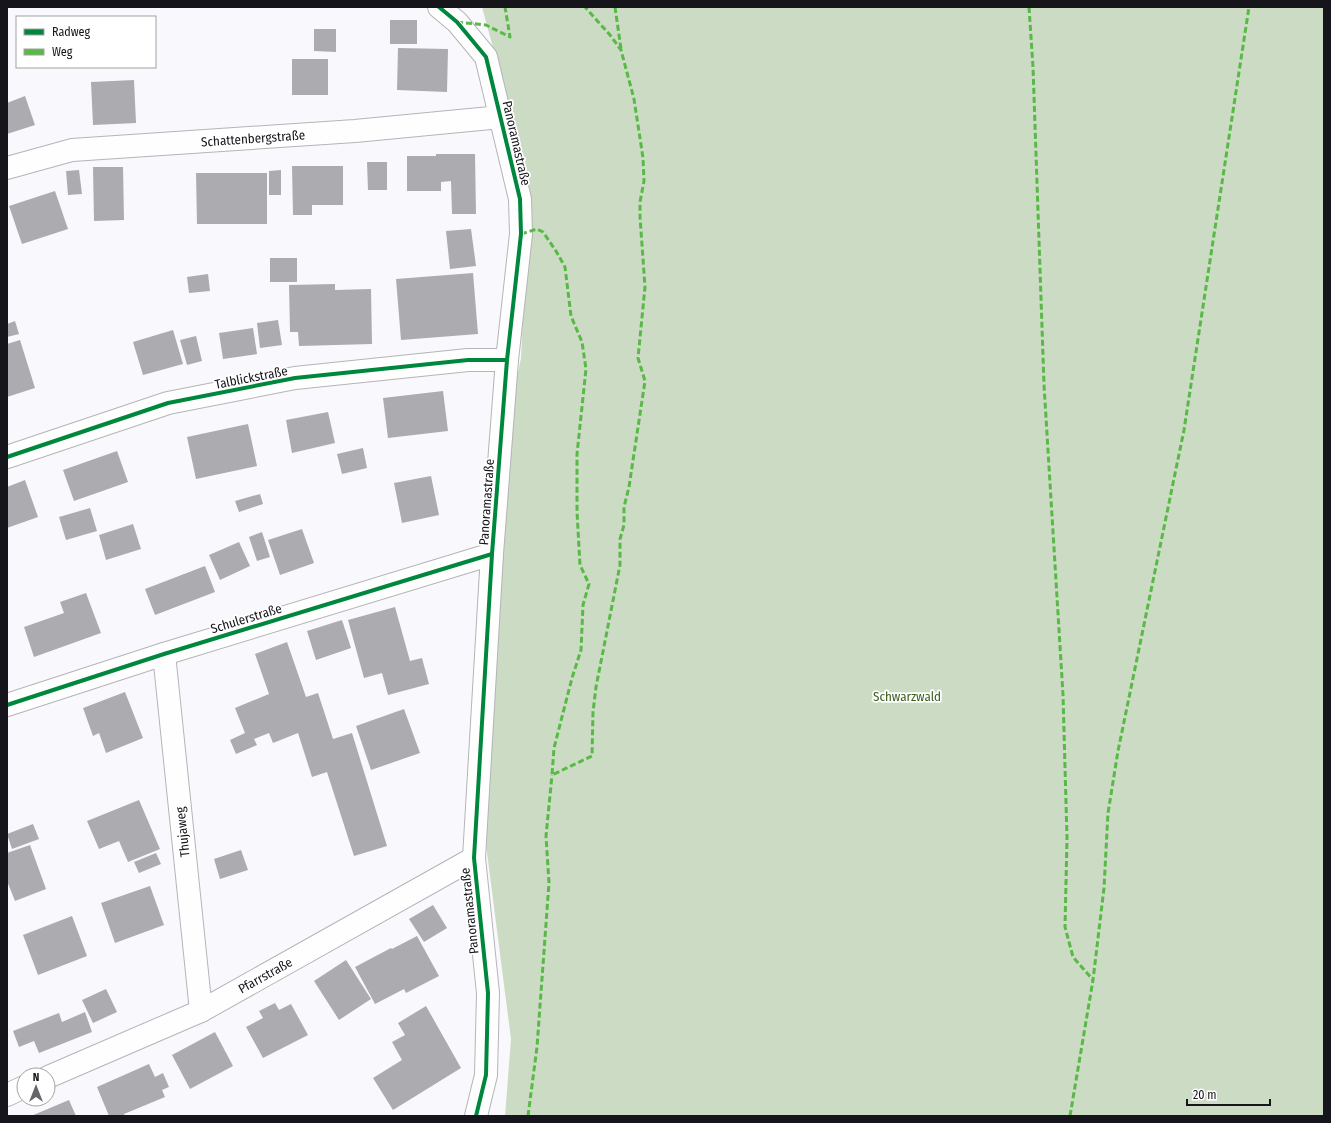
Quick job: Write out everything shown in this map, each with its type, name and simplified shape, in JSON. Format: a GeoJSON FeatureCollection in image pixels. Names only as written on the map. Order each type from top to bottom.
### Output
{"type":"FeatureCollection","features":[{"type":"Feature","properties":{"kind":"street","name":"Panoramastraße"},"geometry":{"type":"LineString","coordinates":[[439,7],[457,22],[486,57],[520,199],[521,227],[507,360],[492,554],[474,858],[488,993],[486,1075],[476,1116]]}},
{"type":"Feature","properties":{"kind":"street","name":"Schattenbergstraße"},"geometry":{"type":"LineString","coordinates":[[7,168],[72,150],[355,131],[501,117]]}},
{"type":"Feature","properties":{"kind":"street","name":"Talblickstraße"},"geometry":{"type":"LineString","coordinates":[[7,457],[168,403],[295,378],[468,360],[507,360]]}},
{"type":"Feature","properties":{"kind":"street","name":"Schulerstraße"},"geometry":{"type":"LineString","coordinates":[[7,705],[164,654],[492,554]]}},
{"type":"Feature","properties":{"kind":"street","name":"Thujaweg"},"geometry":{"type":"LineString","coordinates":[[164,654],[201,1011]]}},
{"type":"Feature","properties":{"kind":"street","name":"Pfarrstraße"},"geometry":{"type":"LineString","coordinates":[[56,1074],[201,1011],[474,858]]}},
{"type":"Feature","properties":{"kind":"green space","name":"Schwarzwald"},"geometry":{"type":"Polygon","coordinates":[[[482,7],[1324,7],[1324,1116],[505,1116],[511,1039],[486,845],[498,470],[521,358],[529,181],[482,7]]]}},
{"type":"Feature","properties":{"kind":"building"},"geometry":{"type":"Polygon","coordinates":[[[390,20],[417,20],[417,44],[390,44],[390,20]]]}},
{"type":"Feature","properties":{"kind":"building"},"geometry":{"type":"Polygon","coordinates":[[[314,29],[336,29],[336,52],[314,51],[314,29]]]}},
{"type":"Feature","properties":{"kind":"building"},"geometry":{"type":"Polygon","coordinates":[[[398,48],[448,49],[447,92],[397,90],[398,48]]]}},
{"type":"Feature","properties":{"kind":"building"},"geometry":{"type":"Polygon","coordinates":[[[292,59],[328,59],[328,95],[292,95],[292,59]]]}},
{"type":"Feature","properties":{"kind":"building"},"geometry":{"type":"Polygon","coordinates":[[[134,80],[136,123],[93,125],[91,82],[134,80]]]}},
{"type":"Feature","properties":{"kind":"building"},"geometry":{"type":"Polygon","coordinates":[[[25,96],[35,125],[7,134],[7,103],[25,96]]]}},
{"type":"Feature","properties":{"kind":"building"},"geometry":{"type":"Polygon","coordinates":[[[436,154],[475,154],[476,214],[452,214],[451,181],[441,182],[441,191],[407,191],[407,156],[436,156],[436,154]]]}},
{"type":"Feature","properties":{"kind":"building"},"geometry":{"type":"Polygon","coordinates":[[[367,162],[387,162],[387,190],[368,190],[367,162]]]}},
{"type":"Feature","properties":{"kind":"building"},"geometry":{"type":"Polygon","coordinates":[[[292,166],[343,166],[343,205],[312,205],[312,215],[293,215],[292,166]]]}},
{"type":"Feature","properties":{"kind":"building"},"geometry":{"type":"Polygon","coordinates":[[[93,167],[123,167],[124,220],[94,221],[93,167]]]}},
{"type":"Feature","properties":{"kind":"building"},"geometry":{"type":"Polygon","coordinates":[[[79,170],[82,194],[68,195],[66,171],[79,170]]]}},
{"type":"Feature","properties":{"kind":"building"},"geometry":{"type":"Polygon","coordinates":[[[281,170],[281,195],[269,195],[269,171],[281,170]]]}},
{"type":"Feature","properties":{"kind":"building"},"geometry":{"type":"Polygon","coordinates":[[[196,173],[267,173],[267,224],[197,224],[196,173]]]}},
{"type":"Feature","properties":{"kind":"building"},"geometry":{"type":"Polygon","coordinates":[[[55,191],[68,229],[22,244],[9,206],[55,191]]]}},
{"type":"Feature","properties":{"kind":"building"},"geometry":{"type":"Polygon","coordinates":[[[471,229],[476,266],[450,269],[446,231],[471,229]]]}},
{"type":"Feature","properties":{"kind":"building"},"geometry":{"type":"Polygon","coordinates":[[[270,258],[297,258],[297,282],[270,282],[270,258]]]}},
{"type":"Feature","properties":{"kind":"building"},"geometry":{"type":"Polygon","coordinates":[[[473,273],[478,334],[401,340],[396,279],[473,273]]]}},
{"type":"Feature","properties":{"kind":"building"},"geometry":{"type":"Polygon","coordinates":[[[208,274],[210,291],[189,293],[187,277],[208,274]]]}},
{"type":"Feature","properties":{"kind":"building"},"geometry":{"type":"Polygon","coordinates":[[[335,284],[335,290],[371,289],[372,344],[299,346],[298,332],[290,332],[289,285],[335,284]]]}},
{"type":"Feature","properties":{"kind":"building"},"geometry":{"type":"Polygon","coordinates":[[[278,320],[282,345],[260,348],[257,323],[278,320]]]}},
{"type":"Feature","properties":{"kind":"building"},"geometry":{"type":"Polygon","coordinates":[[[15,321],[19,334],[7,337],[7,324],[15,321]]]}},
{"type":"Feature","properties":{"kind":"building"},"geometry":{"type":"Polygon","coordinates":[[[253,328],[257,354],[223,359],[219,333],[253,328]]]}},
{"type":"Feature","properties":{"kind":"building"},"geometry":{"type":"Polygon","coordinates":[[[173,330],[183,364],[143,375],[133,342],[173,330]]]}},
{"type":"Feature","properties":{"kind":"building"},"geometry":{"type":"Polygon","coordinates":[[[196,336],[202,361],[187,365],[180,340],[196,336]]]}},
{"type":"Feature","properties":{"kind":"building"},"geometry":{"type":"Polygon","coordinates":[[[20,340],[35,388],[7,397],[7,344],[20,340]]]}},
{"type":"Feature","properties":{"kind":"building"},"geometry":{"type":"Polygon","coordinates":[[[443,391],[448,431],[388,438],[383,398],[443,391]]]}},
{"type":"Feature","properties":{"kind":"building"},"geometry":{"type":"Polygon","coordinates":[[[328,412],[335,443],[292,453],[286,420],[328,412]]]}},
{"type":"Feature","properties":{"kind":"building"},"geometry":{"type":"Polygon","coordinates":[[[248,424],[257,466],[196,479],[187,437],[248,424]]]}},
{"type":"Feature","properties":{"kind":"building"},"geometry":{"type":"Polygon","coordinates":[[[363,448],[367,468],[342,474],[337,454],[363,448]]]}},
{"type":"Feature","properties":{"kind":"building"},"geometry":{"type":"Polygon","coordinates":[[[117,451],[128,482],[74,501],[63,470],[117,451]]]}},
{"type":"Feature","properties":{"kind":"building"},"geometry":{"type":"Polygon","coordinates":[[[431,476],[439,515],[402,523],[394,483],[431,476]]]}},
{"type":"Feature","properties":{"kind":"building"},"geometry":{"type":"Polygon","coordinates":[[[25,480],[38,517],[7,528],[7,487],[25,480]]]}},
{"type":"Feature","properties":{"kind":"building"},"geometry":{"type":"Polygon","coordinates":[[[260,494],[263,504],[239,512],[235,501],[260,494]]]}},
{"type":"Feature","properties":{"kind":"building"},"geometry":{"type":"Polygon","coordinates":[[[90,508],[97,531],[66,540],[59,517],[90,508]]]}},
{"type":"Feature","properties":{"kind":"building"},"geometry":{"type":"Polygon","coordinates":[[[133,524],[141,549],[106,560],[99,535],[133,524]]]}},
{"type":"Feature","properties":{"kind":"building"},"geometry":{"type":"Polygon","coordinates":[[[302,529],[314,563],[280,575],[268,540],[302,529]]]}},
{"type":"Feature","properties":{"kind":"building"},"geometry":{"type":"Polygon","coordinates":[[[262,532],[270,557],[257,561],[249,537],[262,532]]]}},
{"type":"Feature","properties":{"kind":"building"},"geometry":{"type":"Polygon","coordinates":[[[239,542],[250,566],[220,580],[209,555],[239,542]]]}},
{"type":"Feature","properties":{"kind":"building"},"geometry":{"type":"Polygon","coordinates":[[[205,566],[215,592],[155,615],[145,589],[205,566]]]}},
{"type":"Feature","properties":{"kind":"building"},"geometry":{"type":"Polygon","coordinates":[[[86,593],[101,633],[34,657],[24,627],[64,613],[60,602],[86,593]]]}},
{"type":"Feature","properties":{"kind":"building"},"geometry":{"type":"Polygon","coordinates":[[[395,607],[410,661],[422,658],[429,684],[388,695],[382,673],[364,678],[348,620],[395,607]]]}},
{"type":"Feature","properties":{"kind":"building"},"geometry":{"type":"Polygon","coordinates":[[[342,620],[351,648],[316,660],[307,631],[342,620]]]}},
{"type":"Feature","properties":{"kind":"building"},"geometry":{"type":"Polygon","coordinates":[[[287,642],[306,697],[318,693],[333,739],[352,733],[387,846],[354,856],[327,772],[312,777],[298,733],[273,743],[269,733],[254,739],[257,745],[236,754],[230,740],[245,733],[235,708],[269,694],[255,654],[287,642]]]}},
{"type":"Feature","properties":{"kind":"building"},"geometry":{"type":"Polygon","coordinates":[[[125,692],[143,738],[106,753],[99,733],[93,736],[83,708],[125,692]]]}},
{"type":"Feature","properties":{"kind":"building"},"geometry":{"type":"Polygon","coordinates":[[[404,709],[420,753],[371,770],[356,726],[404,709]]]}},
{"type":"Feature","properties":{"kind":"building"},"geometry":{"type":"Polygon","coordinates":[[[139,800],[160,849],[128,862],[119,841],[99,849],[87,821],[139,800]]]}},
{"type":"Feature","properties":{"kind":"building"},"geometry":{"type":"Polygon","coordinates":[[[33,824],[39,839],[12,849],[7,834],[33,824]]]}},
{"type":"Feature","properties":{"kind":"building"},"geometry":{"type":"Polygon","coordinates":[[[30,845],[46,889],[15,901],[7,881],[7,853],[30,845]]]}},
{"type":"Feature","properties":{"kind":"building"},"geometry":{"type":"Polygon","coordinates":[[[241,850],[248,870],[220,879],[214,859],[241,850]]]}},
{"type":"Feature","properties":{"kind":"building"},"geometry":{"type":"Polygon","coordinates":[[[156,853],[161,864],[139,873],[134,862],[156,853]]]}},
{"type":"Feature","properties":{"kind":"building"},"geometry":{"type":"Polygon","coordinates":[[[150,886],[164,925],[115,943],[101,903],[150,886]]]}},
{"type":"Feature","properties":{"kind":"building"},"geometry":{"type":"Polygon","coordinates":[[[433,905],[447,928],[424,942],[409,919],[433,905]]]}},
{"type":"Feature","properties":{"kind":"building"},"geometry":{"type":"Polygon","coordinates":[[[72,916],[87,956],[38,975],[23,935],[72,916]]]}},
{"type":"Feature","properties":{"kind":"building"},"geometry":{"type":"Polygon","coordinates":[[[417,936],[439,976],[406,993],[404,989],[375,1004],[355,967],[417,936]]]}},
{"type":"Feature","properties":{"kind":"building"},"geometry":{"type":"Polygon","coordinates":[[[346,960],[371,999],[339,1020],[314,981],[346,960]]]}},
{"type":"Feature","properties":{"kind":"building"},"geometry":{"type":"Polygon","coordinates":[[[106,989],[117,1012],[93,1023],[82,1000],[106,989]]]}},
{"type":"Feature","properties":{"kind":"building"},"geometry":{"type":"Polygon","coordinates":[[[275,1003],[279,1010],[291,1004],[308,1035],[263,1058],[246,1027],[263,1018],[259,1011],[275,1003]]]}},
{"type":"Feature","properties":{"kind":"building"},"geometry":{"type":"Polygon","coordinates":[[[426,1006],[461,1068],[393,1110],[373,1078],[402,1060],[392,1042],[405,1035],[398,1023],[426,1006]]]}},
{"type":"Feature","properties":{"kind":"building"},"geometry":{"type":"Polygon","coordinates":[[[85,1012],[92,1032],[39,1053],[34,1041],[19,1047],[13,1031],[59,1013],[62,1022],[85,1012]]]}},
{"type":"Feature","properties":{"kind":"building"},"geometry":{"type":"Polygon","coordinates":[[[215,1032],[233,1066],[190,1089],[172,1055],[215,1032]]]}},
{"type":"Feature","properties":{"kind":"building"},"geometry":{"type":"Polygon","coordinates":[[[149,1064],[155,1077],[163,1073],[169,1087],[162,1090],[165,1097],[124,1114],[125,1116],[109,1116],[97,1087],[149,1064]]]}},
{"type":"Feature","properties":{"kind":"building"},"geometry":{"type":"Polygon","coordinates":[[[69,1100],[76,1116],[31,1116],[52,1107],[56,1107],[56,1105],[69,1100]]]}},
{"type":"Feature","properties":{"kind":"marked path"},"geometry":{"type":"LineString","coordinates":[[457,22],[486,25],[510,37],[505,7]]}},
{"type":"Feature","properties":{"kind":"marked path"},"geometry":{"type":"LineString","coordinates":[[521,234],[537,229],[543,232],[565,267],[571,316],[582,342],[586,369],[577,454],[577,512],[580,565],[589,584],[583,605],[581,650],[572,678],[554,748],[552,775],[592,756],[593,712],[596,687],[620,565],[620,539],[624,525],[624,507],[629,487],[645,381],[638,358],[645,287],[640,217],[640,202],[644,181],[643,158],[634,99],[621,50],[585,7]]}},
{"type":"Feature","properties":{"kind":"marked path"},"geometry":{"type":"LineString","coordinates":[[615,7],[621,49]]}},
{"type":"Feature","properties":{"kind":"marked path"},"geometry":{"type":"LineString","coordinates":[[1029,7],[1033,67],[1044,385],[1063,695],[1067,838],[1065,927],[1073,957],[1093,980]]}},
{"type":"Feature","properties":{"kind":"marked path"},"geometry":{"type":"LineString","coordinates":[[1070,1116],[1093,980],[1104,888],[1108,813],[1118,751],[1184,430],[1249,7]]}},
{"type":"Feature","properties":{"kind":"marked path"},"geometry":{"type":"LineString","coordinates":[[528,1116],[537,1047],[549,883],[546,836],[552,775]]}},
{"type":"Feature","properties":{"kind":"cycle path"},"geometry":{"type":"LineString","coordinates":[[439,7],[457,22],[486,57],[520,199],[521,234],[507,360],[492,554],[474,858],[488,993],[486,1075],[476,1116]]}},
{"type":"Feature","properties":{"kind":"cycle path"},"geometry":{"type":"LineString","coordinates":[[7,457],[168,403],[295,378],[468,360],[507,360]]}},
{"type":"Feature","properties":{"kind":"cycle path"},"geometry":{"type":"LineString","coordinates":[[7,705],[164,654],[492,554]]}}]}
